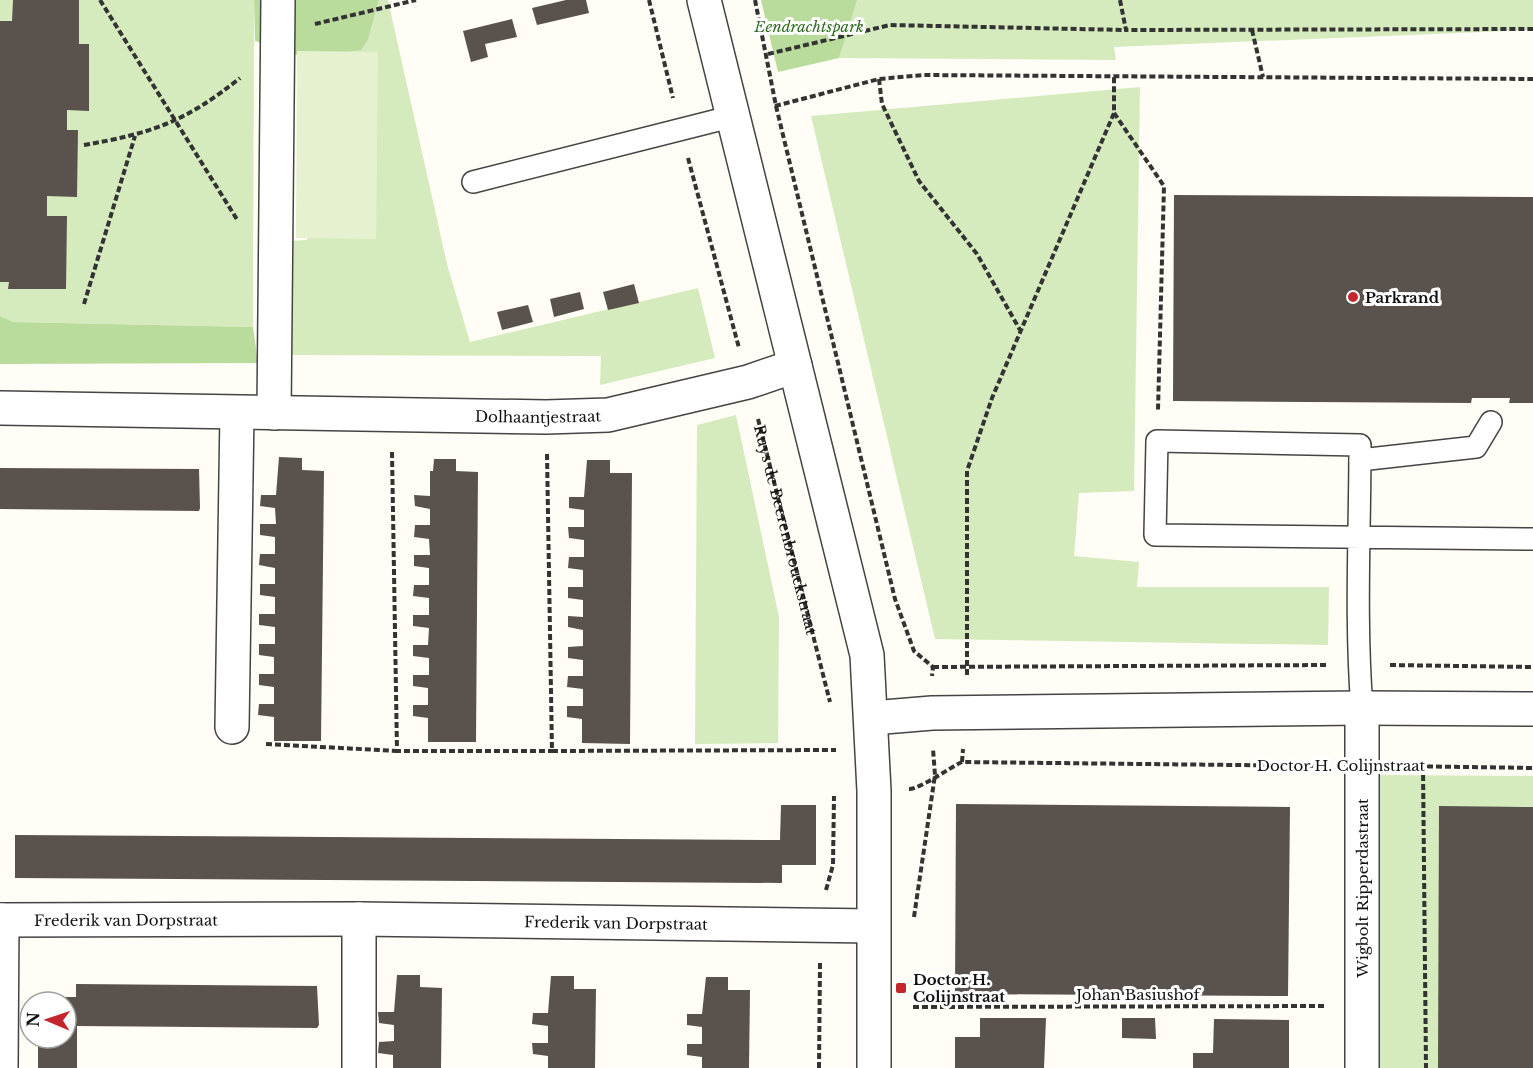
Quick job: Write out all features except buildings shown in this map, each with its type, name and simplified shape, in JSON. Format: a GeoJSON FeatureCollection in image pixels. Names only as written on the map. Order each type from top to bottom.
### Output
{"type":"FeatureCollection","features":[{"type":"Feature","properties":{"kind":"street"},"geometry":{"type":"LineString","coordinates":[[274,413],[278,0]]}},
{"type":"Feature","properties":{"kind":"street"},"geometry":{"type":"LineString","coordinates":[[704,0],[867,655],[874,791],[874,1068]]}},
{"type":"Feature","properties":{"kind":"street","name":"Dolhaantjestraat"},"geometry":{"type":"LineString","coordinates":[[0,408],[237,413],[608,416],[748,382],[795,366]]}},
{"type":"Feature","properties":{"kind":"street"},"geometry":{"type":"LineString","coordinates":[[232,727],[237,413]]}},
{"type":"Feature","properties":{"kind":"street"},"geometry":{"type":"LineString","coordinates":[[872,718],[932,713],[1362,708],[1533,709]]}},
{"type":"Feature","properties":{"kind":"street","name":"Wigbolt Ripperdastraat"},"geometry":{"type":"LineString","coordinates":[[1362,708],[1362,1068]]}},
{"type":"Feature","properties":{"kind":"street"},"geometry":{"type":"LineString","coordinates":[[359,919],[359,1068]]}},
{"type":"Feature","properties":{"kind":"street","name":"Frederik van Dorpstraat"},"geometry":{"type":"LineString","coordinates":[[1,920],[359,919],[873,926]]}},
{"type":"Feature","properties":{"kind":"street"},"geometry":{"type":"LineString","coordinates":[[1,920],[1,1068]]}},
{"type":"Feature","properties":{"kind":"lane"},"geometry":{"type":"LineString","coordinates":[[473,182],[734,116]]}},
{"type":"Feature","properties":{"kind":"lane"},"geometry":{"type":"LineString","coordinates":[[1360,460],[1476,447],[1491,422]]}},
{"type":"Feature","properties":{"kind":"lane"},"geometry":{"type":"LineString","coordinates":[[1362,708],[1358,665],[1360,538],[1359,445],[1157,441],[1155,535],[1360,538],[1533,539]]}},
{"type":"Feature","properties":{"kind":"path"},"geometry":{"type":"LineString","coordinates":[[100,0],[239,225]]}},
{"type":"Feature","properties":{"kind":"path"},"geometry":{"type":"LineString","coordinates":[[84,145],[135,136],[176,122],[232,84],[277,40],[416,0]]}},
{"type":"Feature","properties":{"kind":"path","name":"Ruys de Beerenbrouckstraat"},"geometry":{"type":"LineString","coordinates":[[649,0],[832,710]]}},
{"type":"Feature","properties":{"kind":"path"},"geometry":{"type":"LineString","coordinates":[[1120,0],[1126,30]]}},
{"type":"Feature","properties":{"kind":"path"},"geometry":{"type":"LineString","coordinates":[[768,54],[890,25],[1126,30],[1533,29]]}},
{"type":"Feature","properties":{"kind":"path"},"geometry":{"type":"LineString","coordinates":[[1252,30],[1263,77]]}},
{"type":"Feature","properties":{"kind":"path"},"geometry":{"type":"LineString","coordinates":[[776,106],[879,79],[923,75],[1533,78]]}},
{"type":"Feature","properties":{"kind":"path"},"geometry":{"type":"LineString","coordinates":[[962,762],[967,665],[967,471],[992,398],[1114,113],[1114,76]]}},
{"type":"Feature","properties":{"kind":"path"},"geometry":{"type":"LineString","coordinates":[[879,79],[882,104],[919,181],[977,254],[1021,331]]}},
{"type":"Feature","properties":{"kind":"path"},"geometry":{"type":"LineString","coordinates":[[1114,113],[1164,186],[1157,441]]}},
{"type":"Feature","properties":{"kind":"path"},"geometry":{"type":"LineString","coordinates":[[84,304],[135,136]]}},
{"type":"Feature","properties":{"kind":"path"},"geometry":{"type":"LineString","coordinates":[[392,414],[397,751]]}},
{"type":"Feature","properties":{"kind":"path"},"geometry":{"type":"LineString","coordinates":[[546,417],[552,751]]}},
{"type":"Feature","properties":{"kind":"path"},"geometry":{"type":"LineString","coordinates":[[933,667],[967,665],[1533,667]]}},
{"type":"Feature","properties":{"kind":"path"},"geometry":{"type":"LineString","coordinates":[[232,727],[248,743],[397,751],[837,750]]}},
{"type":"Feature","properties":{"kind":"path"},"geometry":{"type":"LineString","coordinates":[[836,741],[836,761]]}},
{"type":"Feature","properties":{"kind":"path","name":"Doctor H. Colijnstraat"},"geometry":{"type":"LineString","coordinates":[[820,926],[832,865],[834,792],[918,789],[935,775],[962,762],[1533,768]]}},
{"type":"Feature","properties":{"kind":"path"},"geometry":{"type":"LineString","coordinates":[[1423,766],[1426,1068]]}},
{"type":"Feature","properties":{"kind":"path"},"geometry":{"type":"LineString","coordinates":[[819,1068],[820,926]]}},
{"type":"Feature","properties":{"kind":"path","name":"Johan Basiushof"},"geometry":{"type":"LineString","coordinates":[[913,1007],[1362,1006]]}},
{"type":"Feature","properties":{"kind":"green space"},"geometry":{"type":"Polygon","coordinates":[[[0,0],[254,0],[253,327],[13,322],[0,316],[0,0]]]}},
{"type":"Feature","properties":{"kind":"green space"},"geometry":{"type":"Polygon","coordinates":[[[254,0],[379,0],[368,40],[361,50],[306,58],[255,41],[254,0]]]}},
{"type":"Feature","properties":{"kind":"green space"},"geometry":{"type":"Polygon","coordinates":[[[379,0],[388,0],[447,264],[470,342],[698,288],[715,358],[600,385],[601,356],[290,355],[289,241],[307,240],[306,58],[368,40],[379,0]]]}},
{"type":"Feature","properties":{"kind":"green space"},"geometry":{"type":"Polygon","coordinates":[[[761,0],[857,0],[839,58],[778,72],[761,0]]]}},
{"type":"Feature","properties":{"kind":"green space","name":"Eendrachtspark"},"geometry":{"type":"Polygon","coordinates":[[[766,0],[1533,0],[1533,30],[1114,47],[1116,60],[839,58],[841,52],[766,0]]]}},
{"type":"Feature","properties":{"kind":"green space"},"geometry":{"type":"Polygon","coordinates":[[[297,51],[378,52],[376,239],[296,238],[297,51]]]}},
{"type":"Feature","properties":{"kind":"green space"},"geometry":{"type":"Polygon","coordinates":[[[1140,87],[1134,491],[1079,493],[1074,556],[1139,562],[1137,587],[1329,587],[1328,645],[935,639],[811,116],[1140,87]]]}},
{"type":"Feature","properties":{"kind":"green space"},"geometry":{"type":"Polygon","coordinates":[[[0,316],[13,322],[253,327],[258,363],[0,364],[0,316]]]}},
{"type":"Feature","properties":{"kind":"green space"},"geometry":{"type":"Polygon","coordinates":[[[736,415],[779,617],[778,743],[695,744],[697,425],[736,415]]]}},
{"type":"Feature","properties":{"kind":"green space"},"geometry":{"type":"Polygon","coordinates":[[[1379,775],[1533,776],[1533,1068],[1377,1068],[1379,775]]]}},
{"type":"Feature","properties":{"kind":"place","name":"Parkrand"},"geometry":{"type":"Point","coordinates":[1353,297]}},
{"type":"Feature","properties":{"kind":"place","name":"Doctor H. Colijnstraat"},"geometry":{"type":"Point","coordinates":[901,988]}}]}
